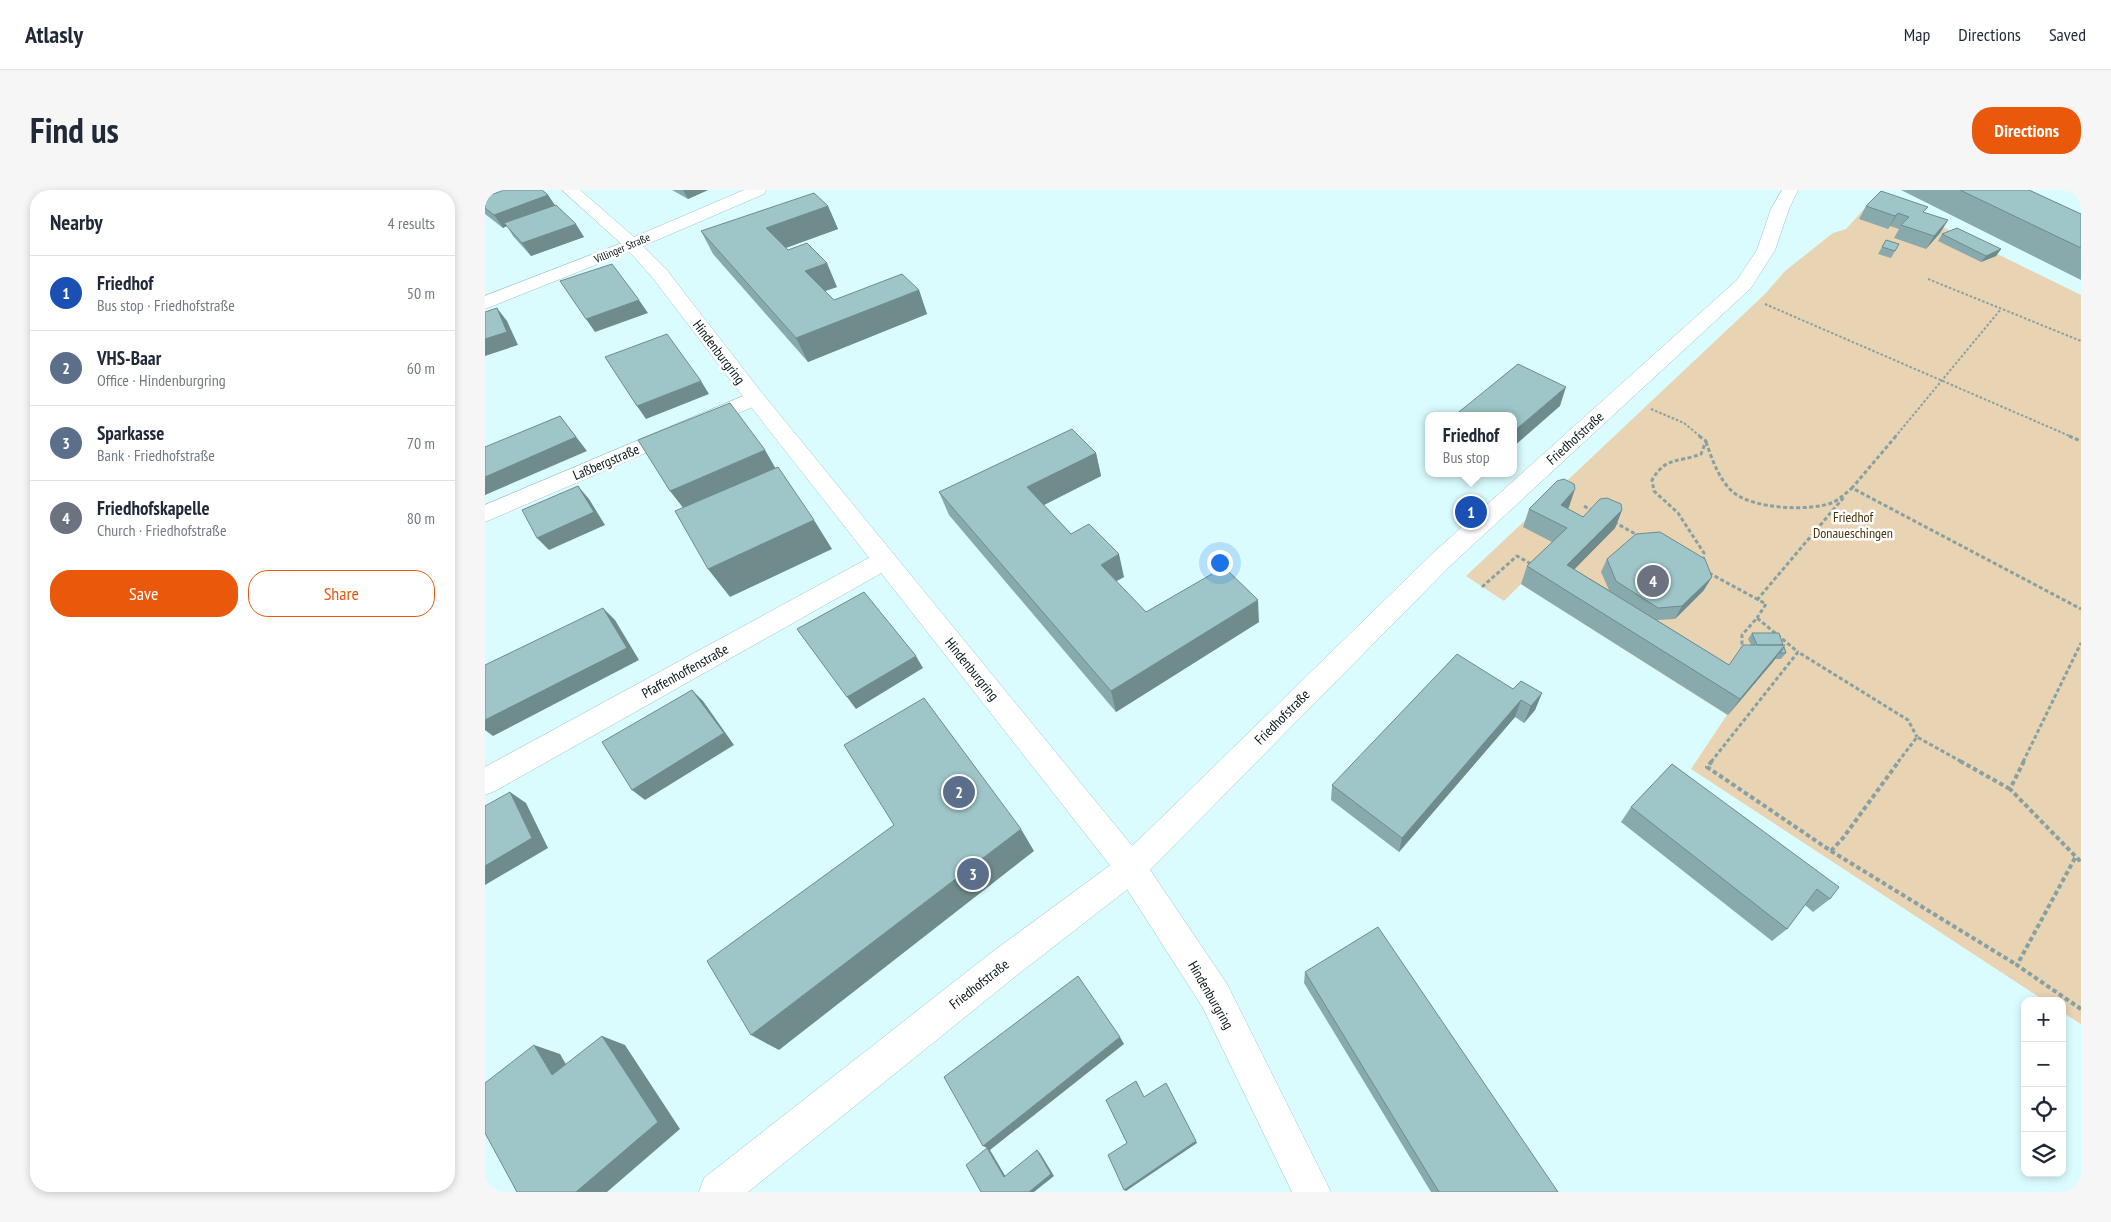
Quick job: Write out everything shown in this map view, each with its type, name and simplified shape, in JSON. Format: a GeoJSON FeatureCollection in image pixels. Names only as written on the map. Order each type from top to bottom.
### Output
{"type":"FeatureCollection","features":[{"type":"Feature","properties":{"kind":"street","name":"Hindenburgring"},"geometry":{"type":"LineString","coordinates":[[570,190],[632,244],[659,273],[755,398],[1131,868],[1215,996],[1312,1192]]}},
{"type":"Feature","properties":{"kind":"street","name":"Villinger Straße"},"geometry":{"type":"LineString","coordinates":[[485,303],[632,244],[758,190]]}},
{"type":"Feature","properties":{"kind":"street","name":"Friedhofstraße"},"geometry":{"type":"LineString","coordinates":[[718,1192],[1004,964],[1131,868],[1442,559],[1744,284],[1766,250],[1780,209],[1790,190]]}},
{"type":"Feature","properties":{"kind":"street","name":"Laßbergstraße"},"geometry":{"type":"LineString","coordinates":[[485,514],[755,398]]}},
{"type":"Feature","properties":{"kind":"street","name":"Pfaffenhoffenstraße"},"geometry":{"type":"LineString","coordinates":[[485,782],[885,560]]}},
{"type":"Feature","properties":{"kind":"path"},"geometry":{"type":"LineString","coordinates":[[1928,279],[2081,342]]}},
{"type":"Feature","properties":{"kind":"path"},"geometry":{"type":"LineString","coordinates":[[1737,291],[2081,440]]}},
{"type":"Feature","properties":{"kind":"path"},"geometry":{"type":"LineString","coordinates":[[1757,600],[2001,309]]}},
{"type":"Feature","properties":{"kind":"path"},"geometry":{"type":"LineString","coordinates":[[1621,396],[1684,422],[1706,441],[1714,465],[1739,497],[1791,508],[1823,506],[1845,496]]}},
{"type":"Feature","properties":{"kind":"path"},"geometry":{"type":"LineString","coordinates":[[1706,441],[1701,454],[1695,457],[1668,461],[1658,468],[1652,480],[1654,490],[1678,513],[1704,553],[1702,570],[1766,604],[1742,635],[1742,653]]}},
{"type":"Feature","properties":{"kind":"path"},"geometry":{"type":"LineString","coordinates":[[1852,488],[2081,609]]}},
{"type":"Feature","properties":{"kind":"path"},"geometry":{"type":"LineString","coordinates":[[1584,506],[1601,516]]}},
{"type":"Feature","properties":{"kind":"path"},"geometry":{"type":"LineString","coordinates":[[1610,520],[1643,538]]}},
{"type":"Feature","properties":{"kind":"path"},"geometry":{"type":"LineString","coordinates":[[1482,587],[1517,556],[1537,568]]}},
{"type":"Feature","properties":{"kind":"path"},"geometry":{"type":"LineString","coordinates":[[1757,618],[1798,652],[1908,720],[1917,737],[2010,788],[2075,858],[2081,862]]}},
{"type":"Feature","properties":{"kind":"path"},"geometry":{"type":"LineString","coordinates":[[2010,788],[2081,643]]}},
{"type":"Feature","properties":{"kind":"path"},"geometry":{"type":"LineString","coordinates":[[1798,652],[1707,767],[1831,851],[2017,965],[2081,1009]]}},
{"type":"Feature","properties":{"kind":"path"},"geometry":{"type":"LineString","coordinates":[[1831,851],[1843,838],[1917,737]]}},
{"type":"Feature","properties":{"kind":"path"},"geometry":{"type":"LineString","coordinates":[[2017,965],[2075,858]]}},
{"type":"Feature","properties":{"kind":"green space","name":"Friedhof Donaueschingen"},"geometry":{"type":"Polygon","coordinates":[[[1875,197],[1910,211],[2081,295],[2081,1024],[2066,1015],[2066,997],[2039,997],[1691,769],[1727,715],[1521,584],[1504,601],[1466,576],[1765,294],[1785,271],[1833,233],[1846,229],[1875,197]]]}},
{"type":"Feature","properties":{"kind":"building"},"geometry":{"type":"Polygon","coordinates":[[[504,190],[542,190],[548,195],[494,215],[485,208],[485,197],[504,190]]]}},
{"type":"Feature","properties":{"kind":"building"},"geometry":{"type":"Polygon","coordinates":[[[1960,190],[2029,190],[2081,214],[2081,248],[1960,190]]]}},
{"type":"Feature","properties":{"kind":"building"},"geometry":{"type":"Polygon","coordinates":[[[1881,191],[1928,207],[1923,212],[1948,220],[1934,236],[1901,225],[1909,217],[1898,213],[1895,216],[1866,206],[1881,191]]]}},
{"type":"Feature","properties":{"kind":"building"},"geometry":{"type":"Polygon","coordinates":[[[814,193],[828,206],[766,228],[788,250],[807,243],[827,263],[805,271],[834,300],[902,274],[919,290],[796,338],[701,231],[814,193]]]}},
{"type":"Feature","properties":{"kind":"building"},"geometry":{"type":"Polygon","coordinates":[[[556,205],[576,224],[522,243],[504,223],[556,205]]]}},
{"type":"Feature","properties":{"kind":"building"},"geometry":{"type":"Polygon","coordinates":[[[1957,228],[2001,249],[1986,256],[1942,234],[1957,228]]]}},
{"type":"Feature","properties":{"kind":"building"},"geometry":{"type":"Polygon","coordinates":[[[1886,240],[1899,244],[1895,251],[1882,247],[1886,240]]]}},
{"type":"Feature","properties":{"kind":"building"},"geometry":{"type":"Polygon","coordinates":[[[612,264],[639,300],[586,319],[560,281],[612,264]]]}},
{"type":"Feature","properties":{"kind":"building"},"geometry":{"type":"Polygon","coordinates":[[[497,308],[507,332],[485,339],[485,312],[497,308]]]}},
{"type":"Feature","properties":{"kind":"building"},"geometry":{"type":"Polygon","coordinates":[[[667,334],[701,381],[637,406],[605,357],[667,334]]]}},
{"type":"Feature","properties":{"kind":"building"},"geometry":{"type":"Polygon","coordinates":[[[1518,364],[1566,387],[1517,429],[1517,412],[1459,412],[1518,364]]]}},
{"type":"Feature","properties":{"kind":"building"},"geometry":{"type":"Polygon","coordinates":[[[730,403],[765,450],[670,491],[638,440],[730,403]]]}},
{"type":"Feature","properties":{"kind":"building"},"geometry":{"type":"Polygon","coordinates":[[[560,416],[576,437],[485,477],[485,447],[560,416]]]}},
{"type":"Feature","properties":{"kind":"building"},"geometry":{"type":"Polygon","coordinates":[[[1072,429],[1096,453],[1027,487],[1071,534],[1089,524],[1119,554],[1101,565],[1146,612],[1224,567],[1258,600],[1111,691],[939,492],[1072,429]]]}},
{"type":"Feature","properties":{"kind":"building"},"geometry":{"type":"Polygon","coordinates":[[[778,467],[814,520],[708,569],[675,511],[778,467]]]}},
{"type":"Feature","properties":{"kind":"building"},"geometry":{"type":"Polygon","coordinates":[[[1564,479],[1574,484],[1575,489],[1561,505],[1583,517],[1600,499],[1607,498],[1621,504],[1622,510],[1567,565],[1729,665],[1743,645],[1785,645],[1740,699],[1527,566],[1567,528],[1529,509],[1557,481],[1564,479]]]}},
{"type":"Feature","properties":{"kind":"building"},"geometry":{"type":"Polygon","coordinates":[[[578,486],[594,512],[537,538],[522,510],[578,486]]]}},
{"type":"Feature","properties":{"kind":"building"},"geometry":{"type":"Polygon","coordinates":[[[1660,532],[1705,559],[1712,577],[1682,606],[1658,608],[1616,581],[1607,559],[1636,534],[1660,532]]]}},
{"type":"Feature","properties":{"kind":"building"},"geometry":{"type":"Polygon","coordinates":[[[864,592],[916,656],[847,697],[797,629],[864,592]]]}},
{"type":"Feature","properties":{"kind":"building"},"geometry":{"type":"Polygon","coordinates":[[[603,608],[627,648],[485,720],[485,665],[603,608]]]}},
{"type":"Feature","properties":{"kind":"building"},"geometry":{"type":"Polygon","coordinates":[[[1752,633],[1779,633],[1783,645],[1757,645],[1752,633]]]}},
{"type":"Feature","properties":{"kind":"building"},"geometry":{"type":"Polygon","coordinates":[[[1784,647],[1786,653],[1780,653],[1784,647]]]}},
{"type":"Feature","properties":{"kind":"building"},"geometry":{"type":"Polygon","coordinates":[[[1457,654],[1513,689],[1521,681],[1542,693],[1531,706],[1521,700],[1402,838],[1332,785],[1457,654]]]}},
{"type":"Feature","properties":{"kind":"building"},"geometry":{"type":"Polygon","coordinates":[[[692,690],[724,733],[632,790],[602,742],[692,690]]]}},
{"type":"Feature","properties":{"kind":"building"},"geometry":{"type":"Polygon","coordinates":[[[924,698],[1021,829],[751,1035],[707,961],[894,825],[844,745],[924,698]]]}},
{"type":"Feature","properties":{"kind":"building"},"geometry":{"type":"Polygon","coordinates":[[[1672,764],[1839,887],[1830,899],[1817,889],[1787,929],[1631,807],[1672,764]]]}},
{"type":"Feature","properties":{"kind":"building"},"geometry":{"type":"Polygon","coordinates":[[[510,792],[532,838],[485,866],[485,806],[510,792]]]}},
{"type":"Feature","properties":{"kind":"building"},"geometry":{"type":"Polygon","coordinates":[[[1378,927],[1558,1192],[1439,1192],[1305,972],[1378,927]]]}},
{"type":"Feature","properties":{"kind":"building"},"geometry":{"type":"Polygon","coordinates":[[[1078,976],[1120,1037],[983,1146],[944,1077],[1078,976]]]}},
{"type":"Feature","properties":{"kind":"building"},"geometry":{"type":"Polygon","coordinates":[[[602,1036],[658,1122],[576,1192],[517,1192],[485,1133],[485,1083],[534,1045],[552,1075],[602,1036]]]}},
{"type":"Feature","properties":{"kind":"building"},"geometry":{"type":"Polygon","coordinates":[[[1136,1081],[1144,1097],[1166,1083],[1196,1141],[1124,1190],[1108,1155],[1127,1143],[1106,1100],[1136,1081]]]}},
{"type":"Feature","properties":{"kind":"building"},"geometry":{"type":"Polygon","coordinates":[[[987,1148],[1004,1177],[1037,1150],[1051,1174],[1029,1192],[981,1192],[966,1165],[987,1148]]]}},
{"type":"Feature","properties":{"kind":"place","name":"Friedhof"},"geometry":{"type":"Point","coordinates":[1471,512]}},
{"type":"Feature","properties":{"kind":"place","name":"Friedhofskapelle"},"geometry":{"type":"Point","coordinates":[1653,581]}},
{"type":"Feature","properties":{"kind":"place","name":"VHS-Baar"},"geometry":{"type":"Point","coordinates":[959,792]}},
{"type":"Feature","properties":{"kind":"place","name":"Sparkasse"},"geometry":{"type":"Point","coordinates":[973,874]}}]}
